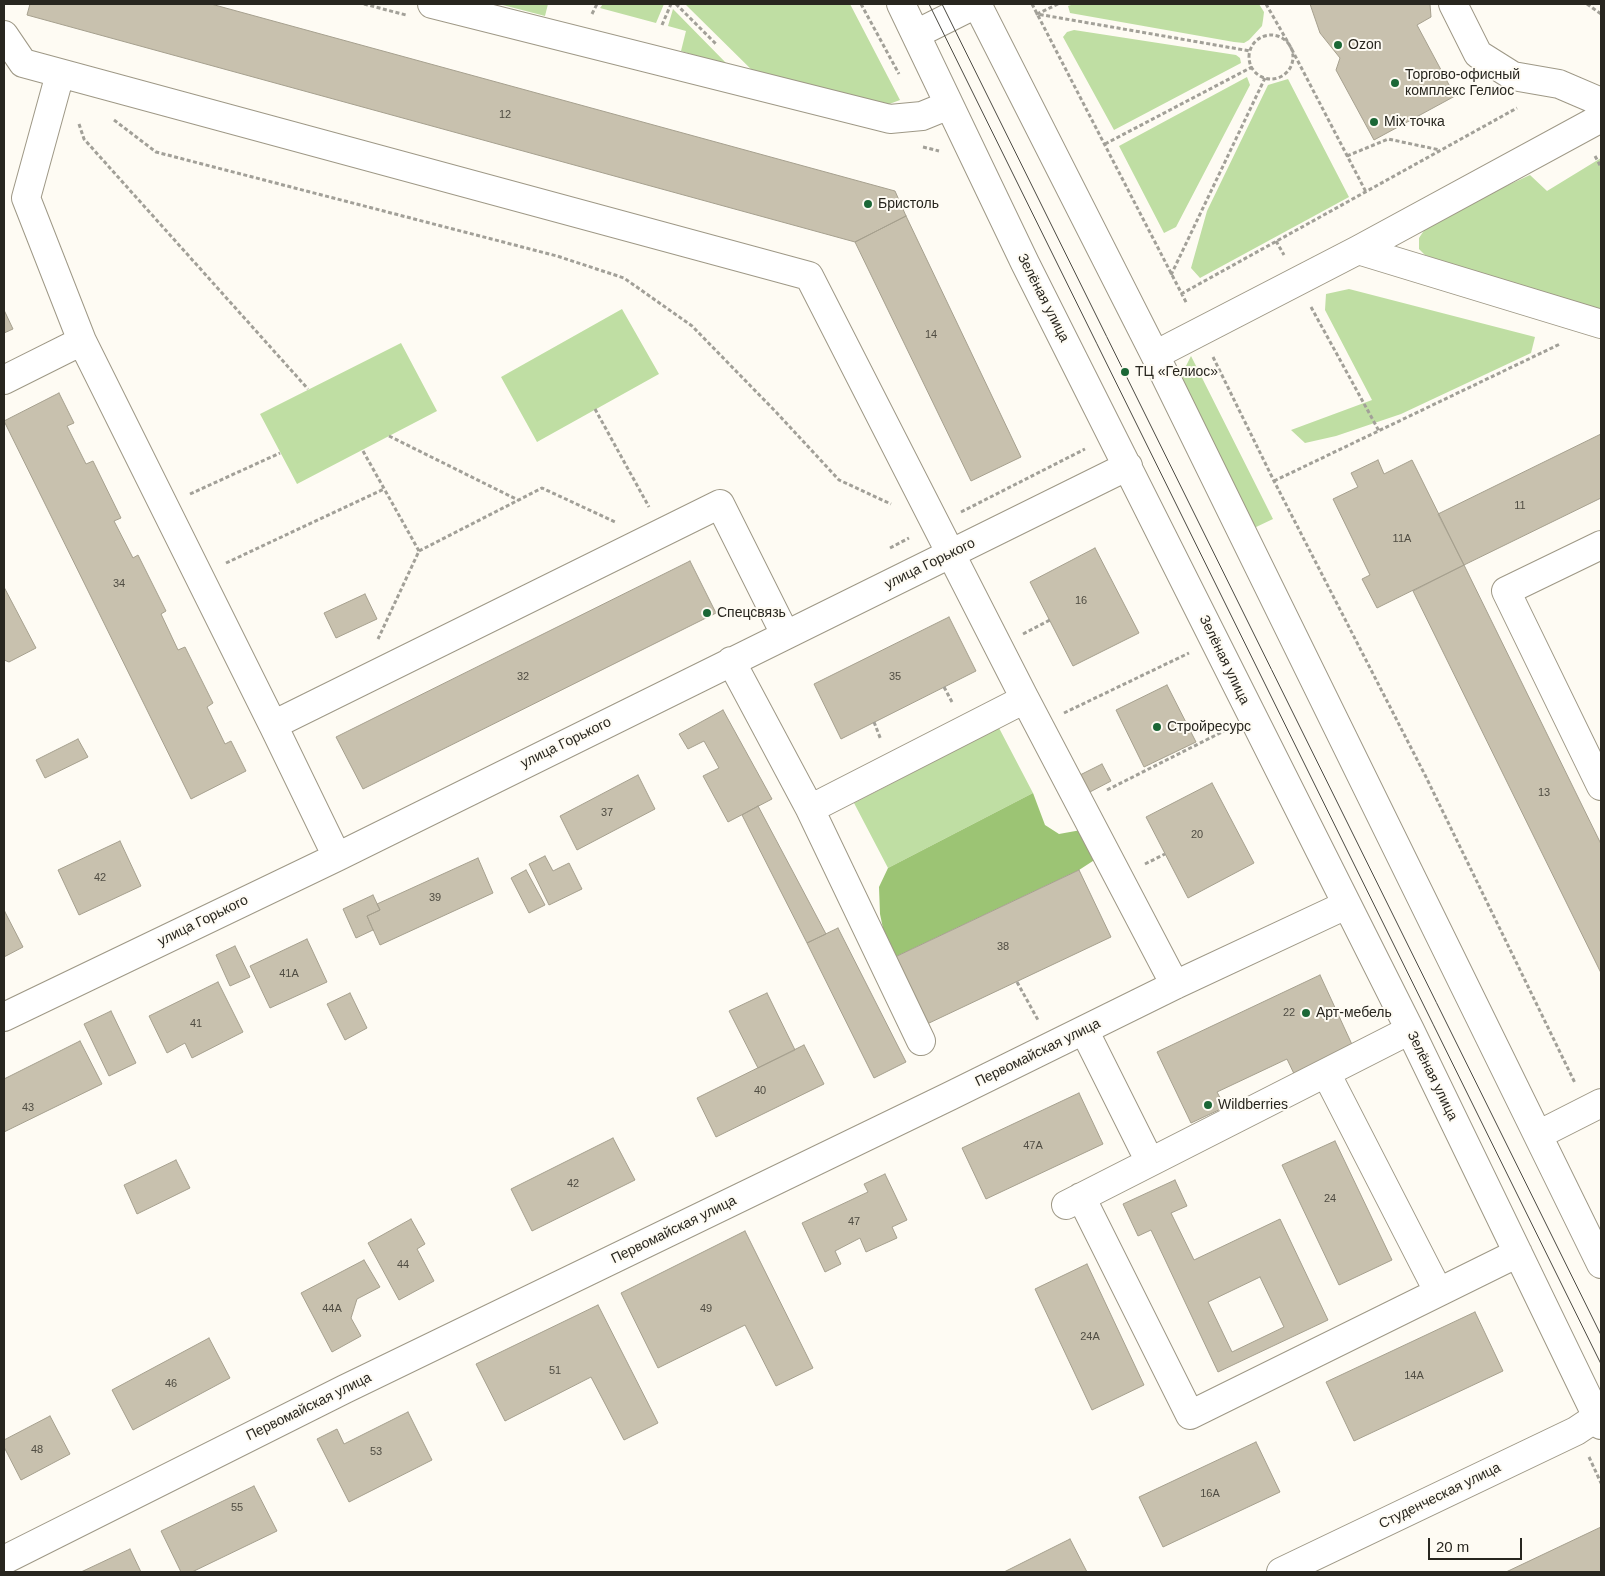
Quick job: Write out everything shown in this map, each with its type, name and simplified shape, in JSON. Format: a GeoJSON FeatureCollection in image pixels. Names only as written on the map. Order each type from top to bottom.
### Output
{"type":"FeatureCollection","features":[{"type":"Feature","properties":{"kind":"street"},"geometry":{"type":"LineString","coordinates":[[432,4],[890,119],[922,116],[949,104]]}},
{"type":"Feature","properties":{"kind":"street","name":"Зелёная улица"},"geometry":{"type":"LineString","coordinates":[[901,4],[1025,263],[1410,1030],[1599,1420]]}},
{"type":"Feature","properties":{"kind":"street"},"geometry":{"type":"LineString","coordinates":[[916,34],[976,4],[1155,355],[1601,1264]]}},
{"type":"Feature","properties":{"kind":"street"},"geometry":{"type":"LineString","coordinates":[[1453,4],[1478,54],[1513,76],[1558,84],[1601,102]]}},
{"type":"Feature","properties":{"kind":"street"},"geometry":{"type":"LineString","coordinates":[[4,35],[23,63],[809,276],[950,554],[1175,986]]}},
{"type":"Feature","properties":{"kind":"street"},"geometry":{"type":"LineString","coordinates":[[60,74],[26,198],[82,341],[337,856]]}},
{"type":"Feature","properties":{"kind":"street"},"geometry":{"type":"LineString","coordinates":[[1155,355],[1298,282],[1601,118]]}},
{"type":"Feature","properties":{"kind":"street"},"geometry":{"type":"LineString","coordinates":[[1358,250],[1601,324]]}},
{"type":"Feature","properties":{"kind":"street"},"geometry":{"type":"LineString","coordinates":[[4,380],[82,341]]}},
{"type":"Feature","properties":{"kind":"street","name":"улица Горького"},"geometry":{"type":"LineString","coordinates":[[4,1017],[337,856],[1128,466]]}},
{"type":"Feature","properties":{"kind":"street"},"geometry":{"type":"LineString","coordinates":[[273,725],[720,504],[785,634]]}},
{"type":"Feature","properties":{"kind":"street"},"geometry":{"type":"LineString","coordinates":[[1601,545],[1506,591],[1601,786]]}},
{"type":"Feature","properties":{"kind":"street"},"geometry":{"type":"LineString","coordinates":[[731,661],[810,809],[921,1041]]}},
{"type":"Feature","properties":{"kind":"street"},"geometry":{"type":"LineString","coordinates":[[810,809],[1025,699]]}},
{"type":"Feature","properties":{"kind":"street","name":"Первомайская улица"},"geometry":{"type":"LineString","coordinates":[[4,1560],[345,1389],[1175,986],[1346,905]]}},
{"type":"Feature","properties":{"kind":"street"},"geometry":{"type":"LineString","coordinates":[[1084,1030],[1150,1162]]}},
{"type":"Feature","properties":{"kind":"street"},"geometry":{"type":"LineString","coordinates":[[1410,1030],[1072,1202],[1190,1415],[1518,1253]]}},
{"type":"Feature","properties":{"kind":"street"},"geometry":{"type":"LineString","coordinates":[[1326,1073],[1438,1291]]}},
{"type":"Feature","properties":{"kind":"street"},"geometry":{"type":"LineString","coordinates":[[1538,1135],[1594,1107]]}},
{"type":"Feature","properties":{"kind":"street","name":"Студенческая улица"},"geometry":{"type":"LineString","coordinates":[[1281,1572],[1599,1420]]}},
{"type":"Feature","properties":{"kind":"path"},"geometry":{"type":"LineString","coordinates":[[662,24],[671,4]]}},
{"type":"Feature","properties":{"kind":"path"},"geometry":{"type":"LineString","coordinates":[[1032,4],[1594,1107]]}},
{"type":"Feature","properties":{"kind":"path"},"geometry":{"type":"LineString","coordinates":[[1037,14],[1058,4]]}},
{"type":"Feature","properties":{"kind":"path"},"geometry":{"type":"LineString","coordinates":[[1266,4],[1366,192]]}},
{"type":"Feature","properties":{"kind":"path"},"geometry":{"type":"LineString","coordinates":[[1587,4],[1601,14]]}},
{"type":"Feature","properties":{"kind":"path"},"geometry":{"type":"LineString","coordinates":[[1037,14],[1250,51]]}},
{"type":"Feature","properties":{"kind":"path"},"geometry":{"type":"LineString","coordinates":[[1268,35],[1277,36],[1285,39],[1290,46],[1293,54],[1292,63],[1289,70],[1282,76],[1265,78],[1252,67],[1249,59],[1250,51],[1254,43],[1261,37],[1268,35]]}},
{"type":"Feature","properties":{"kind":"path"},"geometry":{"type":"LineString","coordinates":[[1105,144],[1252,67]]}},
{"type":"Feature","properties":{"kind":"path"},"geometry":{"type":"LineString","coordinates":[[1171,275],[1265,78]]}},
{"type":"Feature","properties":{"kind":"path"},"geometry":{"type":"LineString","coordinates":[[1181,294],[1558,84]]}},
{"type":"Feature","properties":{"kind":"path"},"geometry":{"type":"LineString","coordinates":[[111,117],[156,152],[557,256],[624,278],[692,326],[839,480],[892,504]]}},
{"type":"Feature","properties":{"kind":"path"},"geometry":{"type":"LineString","coordinates":[[78,120],[84,138],[308,389]]}},
{"type":"Feature","properties":{"kind":"path"},"geometry":{"type":"LineString","coordinates":[[1347,156],[1388,139],[1440,150]]}},
{"type":"Feature","properties":{"kind":"path"},"geometry":{"type":"LineString","coordinates":[[1276,241],[1379,432]]}},
{"type":"Feature","properties":{"kind":"path"},"geometry":{"type":"LineString","coordinates":[[1274,481],[1601,324]]}},
{"type":"Feature","properties":{"kind":"path"},"geometry":{"type":"LineString","coordinates":[[595,410],[656,535]]}},
{"type":"Feature","properties":{"kind":"path"},"geometry":{"type":"LineString","coordinates":[[389,436],[518,500]]}},
{"type":"Feature","properties":{"kind":"path"},"geometry":{"type":"LineString","coordinates":[[363,450],[419,551]]}},
{"type":"Feature","properties":{"kind":"path"},"geometry":{"type":"LineString","coordinates":[[164,505],[280,453]]}},
{"type":"Feature","properties":{"kind":"path"},"geometry":{"type":"LineString","coordinates":[[199,576],[384,488]]}},
{"type":"Feature","properties":{"kind":"path"},"geometry":{"type":"LineString","coordinates":[[377,642],[419,551],[542,488],[656,535]]}},
{"type":"Feature","properties":{"kind":"path"},"geometry":{"type":"LineString","coordinates":[[1039,726],[1193,651]]}},
{"type":"Feature","properties":{"kind":"path"},"geometry":{"type":"LineString","coordinates":[[1079,804],[1230,728]]}},
{"type":"Feature","properties":{"kind":"path"},"geometry":{"type":"LineString","coordinates":[[1017,982],[1052,1046]]}},
{"type":"Feature","properties":{"kind":"green space"},"geometry":{"type":"Polygon","coordinates":[[[499,4],[548,4],[545,16],[499,4]]]}},
{"type":"Feature","properties":{"kind":"green space"},"geometry":{"type":"Polygon","coordinates":[[[603,4],[664,4],[656,23],[600,8],[603,4]]]}},
{"type":"Feature","properties":{"kind":"green space"},"geometry":{"type":"Polygon","coordinates":[[[685,4],[850,4],[900,100],[884,106],[761,79],[685,4]]]}},
{"type":"Feature","properties":{"kind":"green space"},"geometry":{"type":"Polygon","coordinates":[[[1074,4],[1259,4],[1264,12],[1262,26],[1244,43],[1070,13],[1068,6],[1074,4]]]}},
{"type":"Feature","properties":{"kind":"green space"},"geometry":{"type":"Polygon","coordinates":[[[673,9],[729,66],[681,51],[686,31],[668,26],[673,9]]]}},
{"type":"Feature","properties":{"kind":"green space"},"geometry":{"type":"Polygon","coordinates":[[[1074,30],[1236,55],[1240,58],[1241,63],[1114,130],[1063,37],[1067,32],[1074,30]]]}},
{"type":"Feature","properties":{"kind":"green space"},"geometry":{"type":"Polygon","coordinates":[[[1247,77],[1250,85],[1176,227],[1164,233],[1119,146],[1247,77]]]}},
{"type":"Feature","properties":{"kind":"green space"},"geometry":{"type":"Polygon","coordinates":[[[1288,79],[1349,197],[1200,278],[1191,268],[1207,211],[1268,85],[1288,79]]]}},
{"type":"Feature","properties":{"kind":"green space"},"geometry":{"type":"Polygon","coordinates":[[[1601,158],[1601,309],[1473,272],[1425,255],[1419,249],[1419,238],[1429,223],[1443,215],[1530,175],[1547,191],[1601,158]]]}},
{"type":"Feature","properties":{"kind":"green space"},"geometry":{"type":"Polygon","coordinates":[[[1349,289],[1535,337],[1531,353],[1401,414],[1336,436],[1305,443],[1291,430],[1372,400],[1325,310],[1326,294],[1349,289]]]}},
{"type":"Feature","properties":{"kind":"green space"},"geometry":{"type":"Polygon","coordinates":[[[622,309],[659,374],[537,442],[501,377],[622,309]]]}},
{"type":"Feature","properties":{"kind":"green space"},"geometry":{"type":"Polygon","coordinates":[[[401,343],[437,411],[297,484],[260,414],[401,343]]]}},
{"type":"Feature","properties":{"kind":"green space"},"geometry":{"type":"Polygon","coordinates":[[[1191,356],[1273,519],[1254,528],[1182,386],[1183,372],[1191,356]]]}},
{"type":"Feature","properties":{"kind":"green space"},"geometry":{"type":"Polygon","coordinates":[[[999,728],[1033,793],[888,868],[854,803],[999,728]]]}},
{"type":"Feature","properties":{"kind":"green space"},"geometry":{"type":"Polygon","coordinates":[[[1033,793],[1045,825],[1059,834],[1081,830],[1096,859],[1079,870],[895,957],[885,938],[880,914],[879,887],[888,868],[1033,793]]]}},
{"type":"Feature","properties":{"kind":"building"},"geometry":{"type":"Polygon","coordinates":[[[30,4],[211,4],[895,191],[906,216],[855,242],[27,15],[30,4]]]}},
{"type":"Feature","properties":{"kind":"building","name":"Торгово-офисный комплекс Гелиос"},"geometry":{"type":"Polygon","coordinates":[[[1310,4],[1430,4],[1431,17],[1417,25],[1455,96],[1374,140],[1336,70],[1340,58],[1320,33],[1310,4]]]}},
{"type":"Feature","properties":{"kind":"building"},"geometry":{"type":"Polygon","coordinates":[[[906,216],[1021,457],[971,481],[855,242],[906,216]]]}},
{"type":"Feature","properties":{"kind":"building"},"geometry":{"type":"Polygon","coordinates":[[[4,310],[13,329],[4,333],[4,310]]]}},
{"type":"Feature","properties":{"kind":"building"},"geometry":{"type":"Polygon","coordinates":[[[59,393],[74,423],[67,426],[86,464],[93,461],[121,518],[114,521],[133,558],[138,555],[166,611],[161,614],[178,650],[185,647],[213,703],[207,707],[225,744],[231,741],[246,771],[191,799],[4,421],[59,393]]]}},
{"type":"Feature","properties":{"kind":"building"},"geometry":{"type":"Polygon","coordinates":[[[1601,434],[1601,498],[1464,565],[1438,514],[1601,434]]]}},
{"type":"Feature","properties":{"kind":"building"},"geometry":{"type":"Polygon","coordinates":[[[1378,460],[1384,474],[1412,460],[1464,565],[1377,608],[1362,579],[1370,575],[1333,499],[1358,487],[1351,473],[1378,460]]]}},
{"type":"Feature","properties":{"kind":"building"},"geometry":{"type":"Polygon","coordinates":[[[1095,548],[1139,633],[1073,666],[1030,582],[1095,548]]]}},
{"type":"Feature","properties":{"kind":"building"},"geometry":{"type":"Polygon","coordinates":[[[690,561],[716,613],[363,789],[336,737],[690,561]]]}},
{"type":"Feature","properties":{"kind":"building"},"geometry":{"type":"Polygon","coordinates":[[[1464,565],[1601,844],[1601,973],[1413,591],[1464,565]]]}},
{"type":"Feature","properties":{"kind":"building"},"geometry":{"type":"Polygon","coordinates":[[[4,587],[36,648],[9,662],[4,660],[4,587]]]}},
{"type":"Feature","properties":{"kind":"building"},"geometry":{"type":"Polygon","coordinates":[[[365,594],[377,619],[336,638],[324,613],[365,594]]]}},
{"type":"Feature","properties":{"kind":"building"},"geometry":{"type":"Polygon","coordinates":[[[949,617],[976,671],[841,739],[814,684],[949,617]]]}},
{"type":"Feature","properties":{"kind":"building","name":"Стройресурс"},"geometry":{"type":"Polygon","coordinates":[[[1167,685],[1196,742],[1144,767],[1116,710],[1167,685]]]}},
{"type":"Feature","properties":{"kind":"building"},"geometry":{"type":"Polygon","coordinates":[[[723,710],[772,799],[728,822],[703,776],[719,768],[704,741],[688,749],[679,734],[723,710]]]}},
{"type":"Feature","properties":{"kind":"building"},"geometry":{"type":"Polygon","coordinates":[[[78,739],[88,757],[45,778],[36,760],[78,739]]]}},
{"type":"Feature","properties":{"kind":"building"},"geometry":{"type":"Polygon","coordinates":[[[1102,764],[1111,781],[1088,793],[1080,775],[1102,764]]]}},
{"type":"Feature","properties":{"kind":"building"},"geometry":{"type":"Polygon","coordinates":[[[638,775],[655,809],[577,850],[560,816],[638,775]]]}},
{"type":"Feature","properties":{"kind":"building"},"geometry":{"type":"Polygon","coordinates":[[[1212,783],[1254,863],[1188,898],[1146,817],[1212,783]]]}},
{"type":"Feature","properties":{"kind":"building"},"geometry":{"type":"Polygon","coordinates":[[[758,806],[826,934],[807,943],[742,815],[758,806]]]}},
{"type":"Feature","properties":{"kind":"building"},"geometry":{"type":"Polygon","coordinates":[[[120,841],[141,886],[79,915],[58,870],[120,841]]]}},
{"type":"Feature","properties":{"kind":"building"},"geometry":{"type":"Polygon","coordinates":[[[545,856],[553,871],[569,863],[582,889],[549,905],[529,864],[545,856]]]}},
{"type":"Feature","properties":{"kind":"building"},"geometry":{"type":"Polygon","coordinates":[[[478,858],[493,893],[380,945],[367,916],[380,910],[377,904],[478,858]]]}},
{"type":"Feature","properties":{"kind":"building"},"geometry":{"type":"Polygon","coordinates":[[[526,870],[545,905],[529,913],[511,878],[526,870]]]}},
{"type":"Feature","properties":{"kind":"building"},"geometry":{"type":"Polygon","coordinates":[[[1079,870],[1111,937],[927,1024],[895,957],[1079,870]]]}},
{"type":"Feature","properties":{"kind":"building"},"geometry":{"type":"Polygon","coordinates":[[[373,895],[380,910],[367,916],[373,930],[356,938],[343,909],[373,895]]]}},
{"type":"Feature","properties":{"kind":"building"},"geometry":{"type":"Polygon","coordinates":[[[4,913],[23,947],[4,957],[4,913]]]}},
{"type":"Feature","properties":{"kind":"building"},"geometry":{"type":"Polygon","coordinates":[[[838,928],[906,1062],[874,1078],[807,943],[838,928]]]}},
{"type":"Feature","properties":{"kind":"building"},"geometry":{"type":"Polygon","coordinates":[[[307,939],[327,982],[270,1008],[250,966],[307,939]]]}},
{"type":"Feature","properties":{"kind":"building"},"geometry":{"type":"Polygon","coordinates":[[[235,946],[250,977],[230,986],[216,955],[235,946]]]}},
{"type":"Feature","properties":{"kind":"building"},"geometry":{"type":"Polygon","coordinates":[[[1320,975],[1355,1051],[1296,1078],[1287,1059],[1217,1092],[1225,1107],[1191,1123],[1157,1052],[1320,975]]]}},
{"type":"Feature","properties":{"kind":"building"},"geometry":{"type":"Polygon","coordinates":[[[218,982],[243,1032],[192,1058],[185,1043],[167,1053],[149,1016],[218,982]]]}},
{"type":"Feature","properties":{"kind":"building"},"geometry":{"type":"Polygon","coordinates":[[[350,993],[367,1028],[345,1040],[327,1004],[350,993]]]}},
{"type":"Feature","properties":{"kind":"building"},"geometry":{"type":"Polygon","coordinates":[[[767,993],[795,1050],[758,1068],[729,1011],[767,993]]]}},
{"type":"Feature","properties":{"kind":"building"},"geometry":{"type":"Polygon","coordinates":[[[111,1011],[136,1063],[109,1076],[84,1024],[111,1011]]]}},
{"type":"Feature","properties":{"kind":"building"},"geometry":{"type":"Polygon","coordinates":[[[80,1041],[102,1084],[4,1132],[4,1079],[80,1041]]]}},
{"type":"Feature","properties":{"kind":"building"},"geometry":{"type":"Polygon","coordinates":[[[804,1045],[824,1084],[716,1137],[697,1098],[804,1045]]]}},
{"type":"Feature","properties":{"kind":"building"},"geometry":{"type":"Polygon","coordinates":[[[1079,1093],[1103,1144],[986,1199],[962,1148],[1079,1093]]]}},
{"type":"Feature","properties":{"kind":"building"},"geometry":{"type":"Polygon","coordinates":[[[613,1138],[635,1180],[532,1231],[511,1189],[613,1138]]]}},
{"type":"Feature","properties":{"kind":"building"},"geometry":{"type":"Polygon","coordinates":[[[1335,1141],[1392,1260],[1339,1285],[1282,1165],[1335,1141]]]}},
{"type":"Feature","properties":{"kind":"building"},"geometry":{"type":"Polygon","coordinates":[[[176,1160],[190,1188],[137,1214],[124,1185],[176,1160]]]}},
{"type":"Feature","properties":{"kind":"building"},"geometry":{"type":"Polygon","coordinates":[[[885,1174],[907,1220],[892,1227],[897,1238],[866,1252],[860,1238],[835,1251],[841,1264],[825,1272],[802,1223],[868,1192],[864,1184],[885,1174]]]}},
{"type":"Feature","properties":{"kind":"building"},"geometry":{"type":"Polygon","coordinates":[[[1175,1180],[1187,1206],[1171,1213],[1194,1260],[1280,1219],[1328,1320],[1218,1372],[1151,1230],[1138,1236],[1123,1204],[1175,1180]],[[1260,1277],[1208,1302],[1232,1352],[1284,1327],[1260,1277]]]}},
{"type":"Feature","properties":{"kind":"building"},"geometry":{"type":"Polygon","coordinates":[[[411,1219],[425,1244],[417,1249],[434,1281],[399,1300],[368,1243],[411,1219]]]}},
{"type":"Feature","properties":{"kind":"building"},"geometry":{"type":"Polygon","coordinates":[[[745,1231],[813,1368],[776,1386],[745,1325],[658,1368],[621,1293],[745,1231]]]}},
{"type":"Feature","properties":{"kind":"building"},"geometry":{"type":"Polygon","coordinates":[[[364,1260],[380,1287],[357,1299],[351,1318],[361,1336],[332,1352],[301,1293],[364,1260]]]}},
{"type":"Feature","properties":{"kind":"building"},"geometry":{"type":"Polygon","coordinates":[[[1087,1264],[1144,1385],[1092,1410],[1035,1289],[1087,1264]]]}},
{"type":"Feature","properties":{"kind":"building"},"geometry":{"type":"Polygon","coordinates":[[[598,1305],[658,1423],[624,1440],[591,1377],[505,1421],[476,1364],[598,1305]]]}},
{"type":"Feature","properties":{"kind":"building"},"geometry":{"type":"Polygon","coordinates":[[[1475,1312],[1503,1371],[1354,1441],[1326,1382],[1475,1312]]]}},
{"type":"Feature","properties":{"kind":"building"},"geometry":{"type":"Polygon","coordinates":[[[209,1338],[230,1378],[133,1430],[112,1390],[209,1338]]]}},
{"type":"Feature","properties":{"kind":"building"},"geometry":{"type":"Polygon","coordinates":[[[408,1412],[432,1460],[349,1502],[317,1439],[337,1429],[344,1444],[408,1412]]]}},
{"type":"Feature","properties":{"kind":"building"},"geometry":{"type":"Polygon","coordinates":[[[50,1416],[70,1454],[21,1480],[4,1447],[4,1440],[50,1416]]]}},
{"type":"Feature","properties":{"kind":"building"},"geometry":{"type":"Polygon","coordinates":[[[1256,1442],[1280,1492],[1163,1547],[1139,1497],[1256,1442]]]}},
{"type":"Feature","properties":{"kind":"building"},"geometry":{"type":"Polygon","coordinates":[[[254,1486],[277,1531],[192,1572],[181,1572],[161,1531],[254,1486]]]}},
{"type":"Feature","properties":{"kind":"building"},"geometry":{"type":"Polygon","coordinates":[[[1601,1527],[1601,1572],[1506,1572],[1601,1527]]]}},
{"type":"Feature","properties":{"kind":"building"},"geometry":{"type":"Polygon","coordinates":[[[1070,1539],[1087,1572],[1004,1572],[1070,1539]]]}},
{"type":"Feature","properties":{"kind":"building"},"geometry":{"type":"Polygon","coordinates":[[[130,1549],[141,1572],[81,1572],[130,1549]]]}},
{"type":"Feature","properties":{"kind":"tram line"},"geometry":{"type":"LineString","coordinates":[[929,4],[1601,1364]]}},
{"type":"Feature","properties":{"kind":"tram line"},"geometry":{"type":"LineString","coordinates":[[942,4],[1601,1335]]}},
{"type":"Feature","properties":{"kind":"place","name":"Ozon"},"geometry":{"type":"Point","coordinates":[1338,45]}},
{"type":"Feature","properties":{"kind":"place","name":"Торгово-офисный комплекс Гелиос"},"geometry":{"type":"Point","coordinates":[1395,83]}},
{"type":"Feature","properties":{"kind":"place","name":"Mix точка"},"geometry":{"type":"Point","coordinates":[1374,122]}},
{"type":"Feature","properties":{"kind":"place","name":"Бристоль"},"geometry":{"type":"Point","coordinates":[868,204]}},
{"type":"Feature","properties":{"kind":"place","name":"ТЦ «Гелиос»"},"geometry":{"type":"Point","coordinates":[1125,372]}},
{"type":"Feature","properties":{"kind":"place","name":"Спецсвязь"},"geometry":{"type":"Point","coordinates":[707,613]}},
{"type":"Feature","properties":{"kind":"place","name":"Стройресурс"},"geometry":{"type":"Point","coordinates":[1157,727]}},
{"type":"Feature","properties":{"kind":"place","name":"Арт-мебель"},"geometry":{"type":"Point","coordinates":[1306,1013]}},
{"type":"Feature","properties":{"kind":"place","name":"Wildberries"},"geometry":{"type":"Point","coordinates":[1208,1105]}}]}
